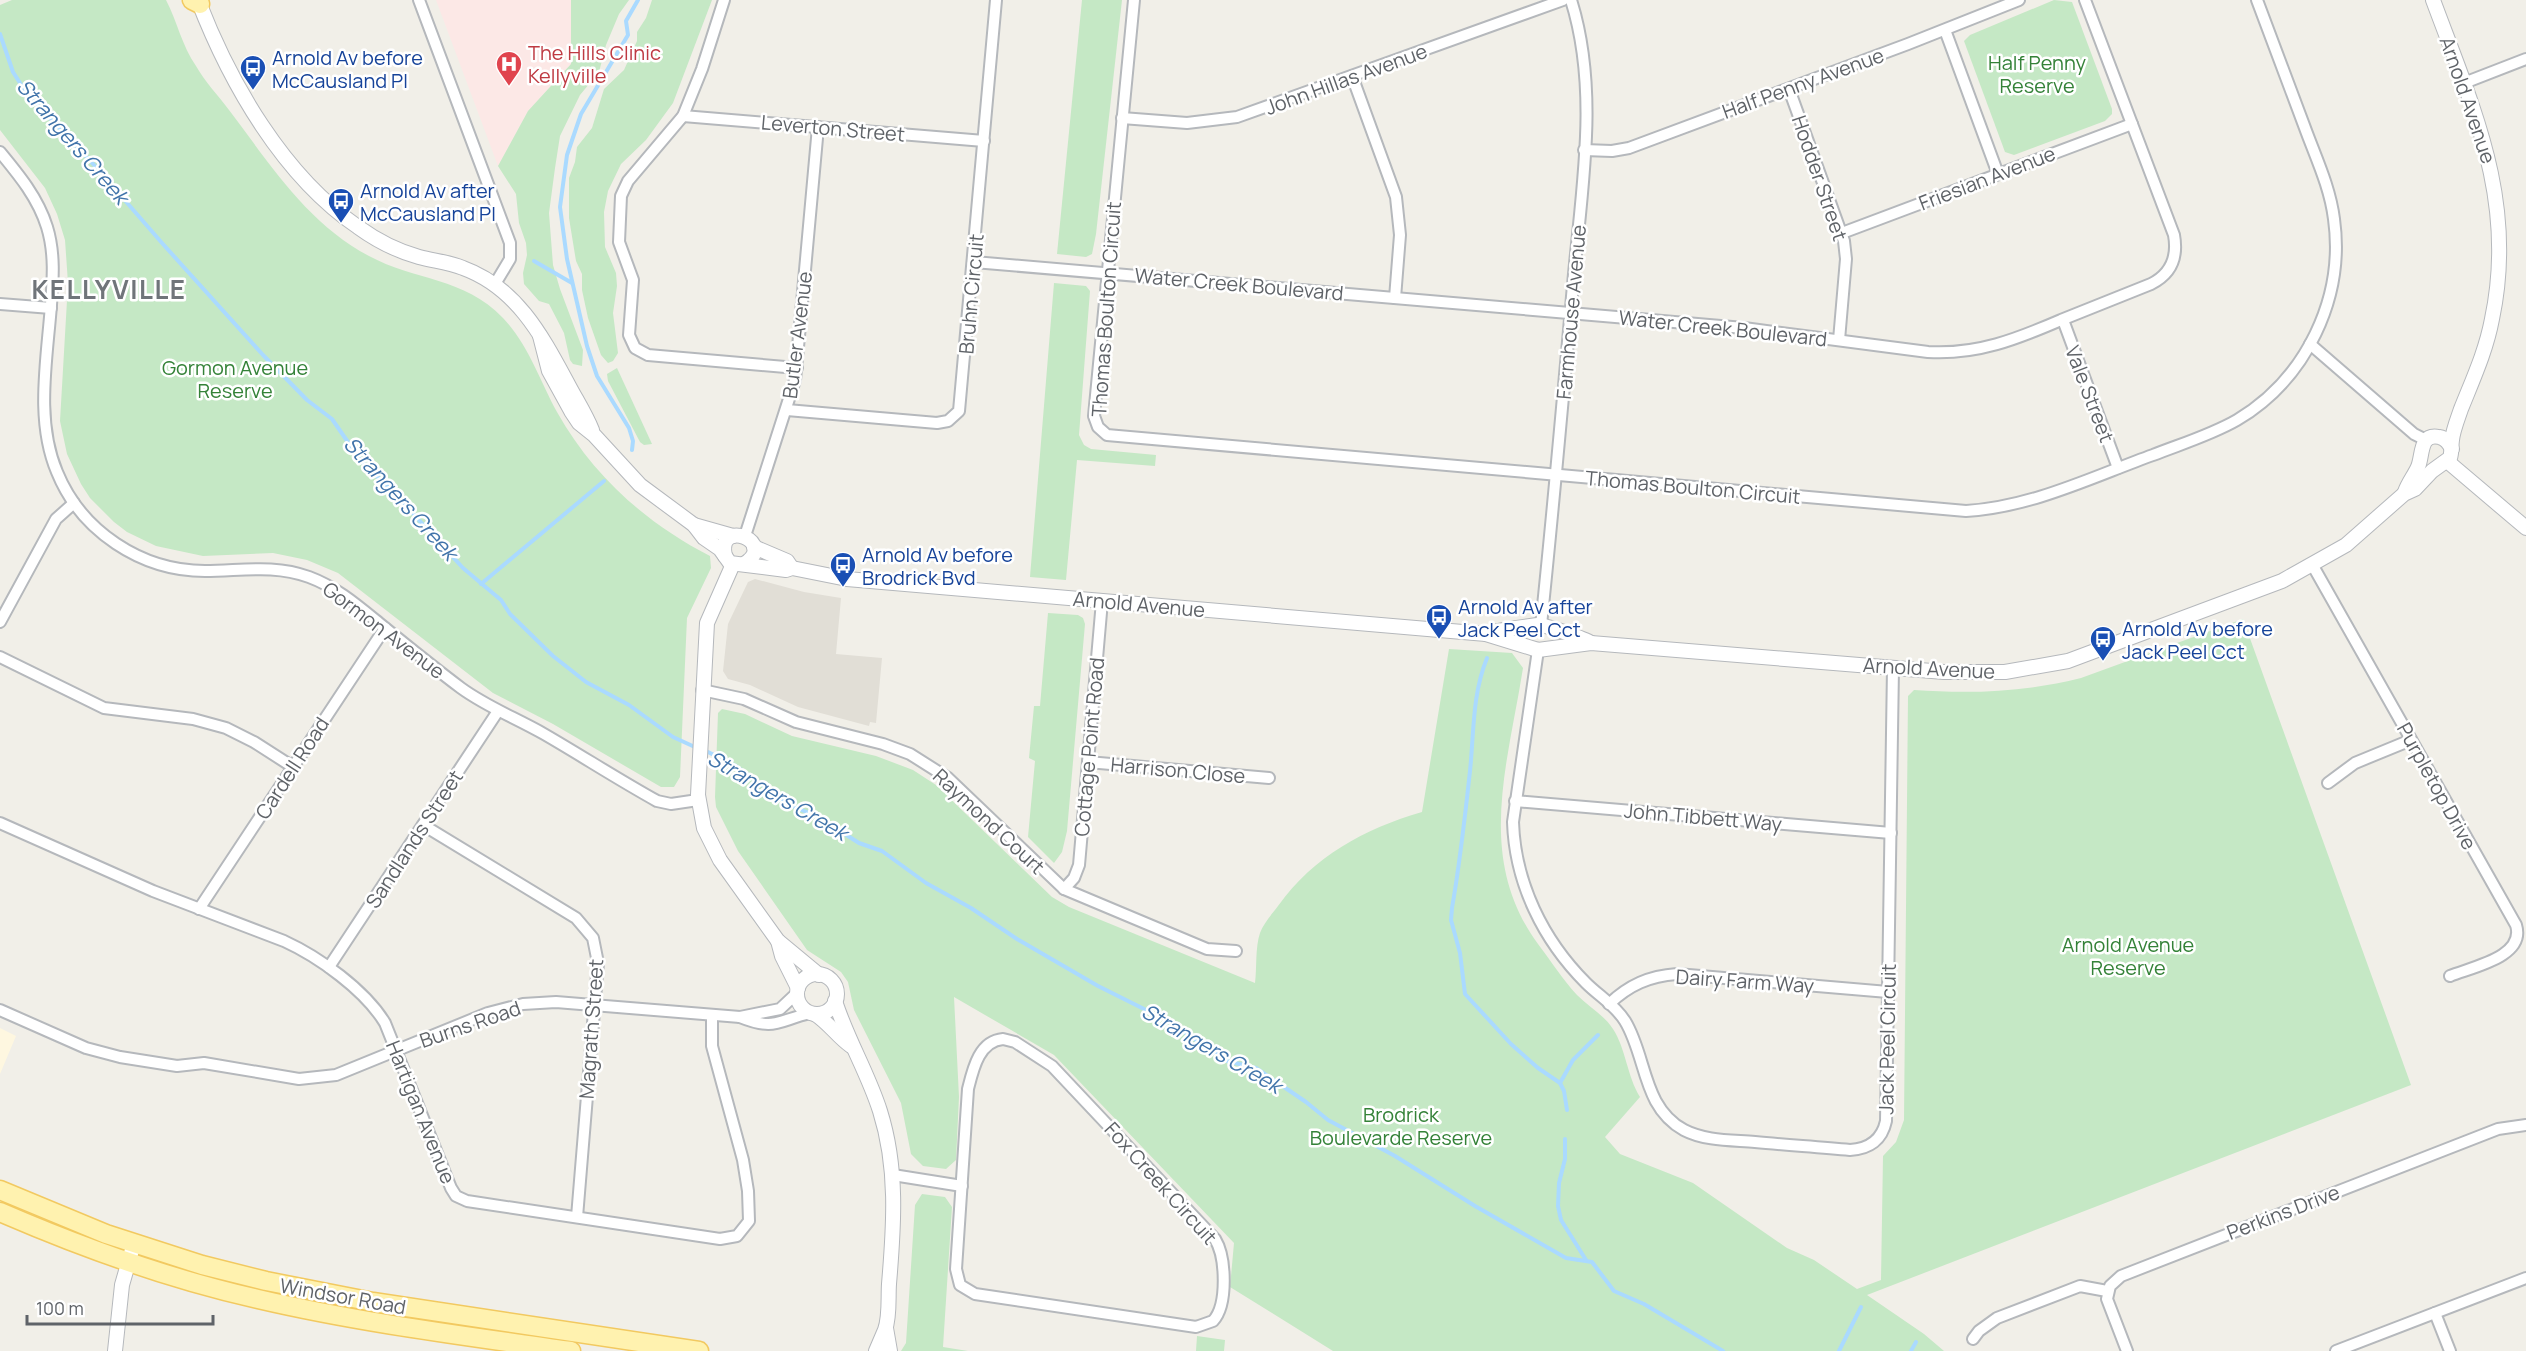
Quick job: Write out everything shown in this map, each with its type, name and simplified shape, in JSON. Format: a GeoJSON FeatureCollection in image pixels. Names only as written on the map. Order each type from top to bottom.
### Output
{"type":"FeatureCollection","features":[{"type":"Feature","properties":{"kind":"main road","name":"Windsor Road"},"geometry":{"type":"LineString","coordinates":[[0,1191],[134,1243],[224,1270],[342,1297],[699,1351]]}},
{"type":"Feature","properties":{"kind":"main road","name":"Windsor Road"},"geometry":{"type":"LineString","coordinates":[[0,1212],[128,1262],[212,1288],[321,1313],[571,1351]]}},
{"type":"Feature","properties":{"kind":"street"},"geometry":{"type":"LineString","coordinates":[[418,0],[510,243],[510,259],[495,284]]}},
{"type":"Feature","properties":{"kind":"street"},"geometry":{"type":"LineString","coordinates":[[724,0],[702,69],[683,116],[628,181],[621,196],[619,242],[633,280],[630,340],[639,352],[648,355],[798,368]]}},
{"type":"Feature","properties":{"kind":"street","name":"Bruhn Circuit"},"geometry":{"type":"LineString","coordinates":[[787,410],[937,423],[952,419],[959,411],[962,401],[996,0]]}},
{"type":"Feature","properties":{"kind":"street","name":"Thomas Boulton Circuit"},"geometry":{"type":"LineString","coordinates":[[1134,0],[1094,416],[1098,427],[1107,435],[1966,511],[2018,504],[2204,435],[2245,414],[2280,385],[2310,344],[2331,290],[2336,254],[2334,219],[2326,184],[2257,0]]}},
{"type":"Feature","properties":{"kind":"street","name":"John Hillas Avenue"},"geometry":{"type":"LineString","coordinates":[[1122,118],[1187,123],[1223,120],[1251,113],[1563,0]]}},
{"type":"Feature","properties":{"kind":"street","name":"Farmhouse Avenue"},"geometry":{"type":"LineString","coordinates":[[1540,627],[1571,313],[1587,114],[1586,72],[1571,0]]}},
{"type":"Feature","properties":{"kind":"street","name":"Half Penny Avenue"},"geometry":{"type":"LineString","coordinates":[[1584,150],[1612,151],[1629,148],[2019,0]]}},
{"type":"Feature","properties":{"kind":"street","name":"Water Creek Boulevard"},"geometry":{"type":"LineString","coordinates":[[974,262],[1744,328],[1928,352],[1961,353],[1995,346],[2157,281],[2168,271],[2174,257],[2174,235],[2085,0]]}},
{"type":"Feature","properties":{"kind":"street","name":"Arnold Avenue"},"geometry":{"type":"LineString","coordinates":[[197,1],[219,51],[244,97],[281,150],[327,202],[348,220],[381,242],[412,254],[467,269],[495,284],[518,304],[540,336],[546,362],[558,389],[579,423],[594,435],[640,485],[694,525],[704,538],[734,561],[786,570],[792,568],[848,579],[1486,633],[1538,649],[1592,643],[1944,672],[1993,673],[2068,661],[2260,591],[2313,566],[2366,529],[2404,494],[2415,489],[2446,459],[2460,411],[2480,366],[2493,317],[2499,268],[2499,241],[2498,214],[2490,161],[2464,82],[2433,0]]}},
{"type":"Feature","properties":{"kind":"street"},"geometry":{"type":"LineString","coordinates":[[1945,30],[1998,174]]}},
{"type":"Feature","properties":{"kind":"street"},"geometry":{"type":"LineString","coordinates":[[2464,82],[2526,59]]}},
{"type":"Feature","properties":{"kind":"street"},"geometry":{"type":"LineString","coordinates":[[1352,76],[1396,197],[1400,235],[1395,298]]}},
{"type":"Feature","properties":{"kind":"street","name":"Hodder Street"},"geometry":{"type":"LineString","coordinates":[[1789,89],[1842,233],[1846,259],[1839,340]]}},
{"type":"Feature","properties":{"kind":"street","name":"Leverton Street"},"geometry":{"type":"LineString","coordinates":[[683,116],[984,141]]}},
{"type":"Feature","properties":{"kind":"street","name":"Friesian Avenue"},"geometry":{"type":"LineString","coordinates":[[1842,233],[2132,124]]}},
{"type":"Feature","properties":{"kind":"street","name":"Butler Avenue"},"geometry":{"type":"LineString","coordinates":[[744,540],[787,410],[798,368],[818,127]]}},
{"type":"Feature","properties":{"kind":"street","name":"Gormon Avenue"},"geometry":{"type":"LineString","coordinates":[[0,152],[32,193],[47,226],[54,269],[45,423],[51,457],[65,489],[97,530],[125,550],[140,557],[188,570],[263,568],[293,572],[335,589],[461,688],[498,711],[545,735],[657,801],[676,803],[698,797]]}},
{"type":"Feature","properties":{"kind":"street"},"geometry":{"type":"LineString","coordinates":[[0,304],[51,308]]}},
{"type":"Feature","properties":{"kind":"street","name":"Vale Street"},"geometry":{"type":"LineString","coordinates":[[2062,320],[2118,468]]}},
{"type":"Feature","properties":{"kind":"street"},"geometry":{"type":"LineString","coordinates":[[2310,344],[2414,434],[2446,440],[2446,459],[2526,528]]}},
{"type":"Feature","properties":{"kind":"street","name":"Arnold Avenue"},"geometry":{"type":"LineString","coordinates":[[2431,438],[2460,411]]}},
{"type":"Feature","properties":{"kind":"street"},"geometry":{"type":"LineString","coordinates":[[2431,438],[2422,447],[2421,455],[2427,463],[2446,459]]}},
{"type":"Feature","properties":{"kind":"street","name":"Arnold Avenue"},"geometry":{"type":"LineString","coordinates":[[2404,494],[2418,468],[2421,455]]}},
{"type":"Feature","properties":{"kind":"street"},"geometry":{"type":"LineString","coordinates":[[0,622],[56,519],[74,503]]}},
{"type":"Feature","properties":{"kind":"street","name":"Arnold Avenue"},"geometry":{"type":"LineString","coordinates":[[694,525],[744,540],[787,561],[792,568]]}},
{"type":"Feature","properties":{"kind":"street"},"geometry":{"type":"LineString","coordinates":[[744,540],[753,556],[734,561],[725,544],[744,540]]}},
{"type":"Feature","properties":{"kind":"street"},"geometry":{"type":"LineString","coordinates":[[734,561],[709,617],[702,695],[698,797],[704,828],[714,850],[778,941],[819,975],[828,978],[835,986],[835,1001],[848,1031],[851,1046],[880,1112],[893,1175],[894,1231],[886,1328],[890,1351]]}},
{"type":"Feature","properties":{"kind":"street","name":"Purpletop Drive"},"geometry":{"type":"LineString","coordinates":[[2313,566],[2517,930],[2517,941],[2510,951],[2450,976]]}},
{"type":"Feature","properties":{"kind":"street","name":"Cottage Point Road"},"geometry":{"type":"LineString","coordinates":[[1064,889],[1074,878],[1079,865],[1102,600]]}},
{"type":"Feature","properties":{"kind":"street"},"geometry":{"type":"LineString","coordinates":[[1540,627],[1552,640],[1538,649],[1526,638],[1540,627]]}},
{"type":"Feature","properties":{"kind":"street","name":"Arnold Avenue"},"geometry":{"type":"LineString","coordinates":[[1486,633],[1540,627],[1579,636],[1592,643]]}},
{"type":"Feature","properties":{"kind":"street","name":"Cardell Road"},"geometry":{"type":"LineString","coordinates":[[200,909],[385,628]]}},
{"type":"Feature","properties":{"kind":"street","name":"Jack Peel Circuit"},"geometry":{"type":"LineString","coordinates":[[1538,649],[1513,822],[1516,858],[1532,907],[1547,932],[1577,973],[1621,1016],[1629,1029],[1655,1101],[1668,1119],[1685,1131],[1713,1138],[1858,1150],[1866,1148],[1879,1138],[1886,1121],[1893,668]]}},
{"type":"Feature","properties":{"kind":"street"},"geometry":{"type":"LineString","coordinates":[[0,657],[97,705],[114,710],[193,718],[226,728],[254,742],[293,767]]}},
{"type":"Feature","properties":{"kind":"street","name":"Raymond Court"},"geometry":{"type":"LineString","coordinates":[[702,695],[744,699],[796,722],[883,744],[923,760],[948,778],[1064,889],[1207,949],[1236,951]]}},
{"type":"Feature","properties":{"kind":"street","name":"Sandlands Street"},"geometry":{"type":"LineString","coordinates":[[329,967],[498,711]]}},
{"type":"Feature","properties":{"kind":"street"},"geometry":{"type":"LineString","coordinates":[[2328,783],[2355,763],[2411,740]]}},
{"type":"Feature","properties":{"kind":"street","name":"Harrison Close"},"geometry":{"type":"LineString","coordinates":[[1088,762],[1269,778]]}},
{"type":"Feature","properties":{"kind":"street","name":"John Tibbett Way"},"geometry":{"type":"LineString","coordinates":[[1515,801],[1890,833]]}},
{"type":"Feature","properties":{"kind":"street","name":"Hartigan Avenue"},"geometry":{"type":"LineString","coordinates":[[0,823],[122,878],[294,946],[329,967],[376,1011],[385,1023],[451,1188],[456,1196],[467,1201],[725,1239],[737,1236],[746,1227],[750,1214],[746,1175],[712,1046],[712,1015]]}},
{"type":"Feature","properties":{"kind":"street","name":"Magrath Street"},"geometry":{"type":"LineString","coordinates":[[423,825],[583,924],[593,938],[598,955],[576,1217]]}},
{"type":"Feature","properties":{"kind":"street"},"geometry":{"type":"LineString","coordinates":[[778,941],[782,956],[798,990],[802,1007],[828,1024],[838,1037],[851,1046]]}},
{"type":"Feature","properties":{"kind":"street","name":"Dairy Farm Way"},"geometry":{"type":"LineString","coordinates":[[1609,1004],[1627,989],[1643,980],[1677,974],[1888,993]]}},
{"type":"Feature","properties":{"kind":"street"},"geometry":{"type":"LineString","coordinates":[[798,990],[808,976],[819,975]]}},
{"type":"Feature","properties":{"kind":"street","name":"Burns Road"},"geometry":{"type":"LineString","coordinates":[[740,1017],[780,1009],[798,990]]}},
{"type":"Feature","properties":{"kind":"street"},"geometry":{"type":"LineString","coordinates":[[813,1013],[830,1010],[835,1001]]}},
{"type":"Feature","properties":{"kind":"street","name":"Burns Road"},"geometry":{"type":"LineString","coordinates":[[0,1010],[104,1053],[177,1066],[204,1064],[299,1078],[336,1075],[511,1006],[539,1002],[740,1017],[765,1025],[813,1013]]}},
{"type":"Feature","properties":{"kind":"street","name":"Fox Creek Circuit"},"geometry":{"type":"LineString","coordinates":[[997,1039],[1009,1040],[1052,1066],[1215,1239],[1223,1260],[1219,1313],[1208,1325],[1196,1327],[970,1293],[960,1285],[956,1275],[962,1186],[968,1089],[971,1076],[987,1045],[997,1039]]}},
{"type":"Feature","properties":{"kind":"street","name":"Perkins Drive"},"geometry":{"type":"LineString","coordinates":[[2108,1291],[2114,1281],[2130,1272],[2498,1129],[2526,1125]]}},
{"type":"Feature","properties":{"kind":"street"},"geometry":{"type":"LineString","coordinates":[[893,1175],[962,1186]]}},
{"type":"Feature","properties":{"kind":"street"},"geometry":{"type":"LineString","coordinates":[[115,1351],[122,1285],[134,1243]]}},
{"type":"Feature","properties":{"kind":"street"},"geometry":{"type":"LineString","coordinates":[[2336,1351],[2526,1278]]}},
{"type":"Feature","properties":{"kind":"street"},"geometry":{"type":"LineString","coordinates":[[1973,1339],[1979,1330],[1997,1317],[2080,1286],[2108,1291],[2109,1307],[2127,1351]]}},
{"type":"Feature","properties":{"kind":"street"},"geometry":{"type":"LineString","coordinates":[[2435,1313],[2450,1351]]}},
{"type":"Feature","properties":{"kind":"street"},"geometry":{"type":"LineString","coordinates":[[876,1351],[886,1328]]}},
{"type":"Feature","properties":{"kind":"shaded area","name":"The Hills Clinic Kellyville"},"geometry":{"type":"Polygon","coordinates":[[[436,0],[571,0],[571,64],[528,111],[498,166],[436,0]]]}},
{"type":"Feature","properties":{"kind":"shaded area"},"geometry":{"type":"Polygon","coordinates":[[[755,579],[804,592],[841,598],[836,654],[882,658],[876,723],[870,722],[869,726],[798,707],[750,685],[728,679],[723,671],[728,624],[748,582],[755,579]]]}},
{"type":"Feature","properties":{"kind":"shaded area"},"geometry":{"type":"Polygon","coordinates":[[[0,1028],[16,1036],[0,1074],[0,1028]]]}},
{"type":"Feature","properties":{"kind":"green space","name":"Gormon Avenue Reserve"},"geometry":{"type":"Polygon","coordinates":[[[12,0],[166,0],[187,50],[200,72],[275,171],[308,210],[327,227],[369,256],[386,264],[456,287],[488,305],[503,318],[520,339],[571,435],[604,477],[623,496],[664,529],[710,556],[711,568],[687,618],[680,777],[674,787],[661,787],[553,724],[493,693],[338,573],[307,560],[273,553],[203,556],[156,546],[127,532],[90,498],[67,454],[60,421],[68,283],[65,240],[57,214],[45,188],[0,130],[0,5],[12,0]]]}},
{"type":"Feature","properties":{"kind":"green space"},"geometry":{"type":"Polygon","coordinates":[[[571,0],[629,0],[619,14],[606,45],[599,72],[580,95],[560,136],[549,213],[553,265],[583,350],[582,366],[573,364],[570,360],[564,333],[549,304],[539,301],[524,284],[526,243],[519,223],[516,194],[498,166],[528,111],[571,64],[571,0]]]}},
{"type":"Feature","properties":{"kind":"green space"},"geometry":{"type":"Polygon","coordinates":[[[652,0],[712,0],[673,103],[646,140],[621,164],[608,191],[604,212],[605,247],[616,273],[617,286],[613,313],[618,353],[613,361],[608,363],[601,355],[588,318],[582,290],[582,274],[576,261],[569,218],[569,178],[575,162],[577,147],[592,128],[604,89],[624,70],[637,41],[637,32],[646,18],[652,0]]]}},
{"type":"Feature","properties":{"kind":"green space"},"geometry":{"type":"Polygon","coordinates":[[[1082,0],[1122,0],[1096,234],[1092,254],[1086,257],[1057,254],[1082,0]]]}},
{"type":"Feature","properties":{"kind":"green space","name":"Half Penny Reserve"},"geometry":{"type":"Polygon","coordinates":[[[2054,0],[2072,2],[2112,114],[2105,121],[2014,155],[2005,152],[1964,41],[1970,35],[2054,0]]]}},
{"type":"Feature","properties":{"kind":"green space"},"geometry":{"type":"Polygon","coordinates":[[[1054,283],[1086,286],[1090,291],[1079,435],[1084,445],[1091,449],[1156,455],[1155,466],[1077,460],[1066,580],[1030,577],[1054,283]]]}},
{"type":"Feature","properties":{"kind":"green space"},"geometry":{"type":"Polygon","coordinates":[[[617,368],[652,444],[644,445],[640,442],[608,381],[607,374],[617,368]]]}},
{"type":"Feature","properties":{"kind":"green space"},"geometry":{"type":"Polygon","coordinates":[[[1048,613],[1078,615],[1083,618],[1085,624],[1067,831],[1062,852],[1054,863],[1028,837],[1035,761],[1029,758],[1034,706],[1040,706],[1048,613]]]}},
{"type":"Feature","properties":{"kind":"green space"},"geometry":{"type":"Polygon","coordinates":[[[2243,619],[2411,1085],[1867,1295],[1924,1334],[1944,1351],[1333,1351],[1230,1287],[1234,1243],[1054,1055],[954,997],[959,1097],[956,1160],[946,1169],[923,1166],[911,1154],[901,1103],[854,1010],[848,982],[841,972],[807,950],[738,851],[716,807],[718,713],[722,709],[745,714],[792,736],[876,756],[913,770],[936,785],[1052,897],[1069,907],[1255,983],[1260,933],[1292,888],[1324,859],[1360,836],[1422,812],[1449,649],[1512,653],[1523,668],[1510,740],[1501,810],[1502,844],[1507,878],[1519,911],[1538,944],[1577,995],[1609,1024],[1621,1045],[1640,1097],[1605,1137],[1620,1154],[1693,1183],[1787,1248],[1814,1260],[1857,1289],[1881,1280],[1883,1156],[1896,1142],[1904,1120],[1908,696],[1914,690],[1998,691],[2060,683],[2081,678],[2243,619]]]}},
{"type":"Feature","properties":{"kind":"green space"},"geometry":{"type":"Polygon","coordinates":[[[922,1194],[945,1197],[952,1207],[943,1347],[968,1351],[901,1351],[906,1343],[915,1205],[922,1194]]]}},
{"type":"Feature","properties":{"kind":"green space"},"geometry":{"type":"Polygon","coordinates":[[[1197,1336],[1225,1340],[1224,1351],[1196,1351],[1197,1336]]]}},
{"type":"Feature","properties":{"kind":"waterway"},"geometry":{"type":"LineString","coordinates":[[632,450],[633,441],[629,428],[597,376],[587,346],[567,259],[560,207],[567,155],[581,114],[628,35],[626,21],[638,0]]}},
{"type":"Feature","properties":{"kind":"waterway","name":"Strangers Creek"},"geometry":{"type":"LineString","coordinates":[[0,34],[13,72],[27,94],[95,166],[263,355],[307,400],[332,419],[361,461],[394,493],[463,568],[501,600],[510,614],[553,656],[586,682],[629,705],[673,737],[697,748]]}},
{"type":"Feature","properties":{"kind":"waterway"},"geometry":{"type":"LineString","coordinates":[[534,261],[572,283]]}},
{"type":"Feature","properties":{"kind":"waterway"},"geometry":{"type":"LineString","coordinates":[[481,584],[604,481]]}},
{"type":"Feature","properties":{"kind":"waterway"},"geometry":{"type":"LineString","coordinates":[[1487,658],[1474,714],[1470,771],[1451,920],[1460,953],[1465,994],[1511,1044],[1538,1068],[1560,1083],[1564,1091],[1567,1110]]}},
{"type":"Feature","properties":{"kind":"waterway","name":"Strangers Creek"},"geometry":{"type":"LineString","coordinates":[[704,750],[736,766],[790,805],[818,817],[859,843],[882,851],[926,883],[971,908],[1017,939],[1098,986],[1168,1021],[1227,1061],[1256,1068],[1328,1120],[1395,1156],[1475,1206],[1566,1258],[1592,1262],[1614,1291],[1644,1304],[1723,1351]]}},
{"type":"Feature","properties":{"kind":"waterway"},"geometry":{"type":"LineString","coordinates":[[1560,1083],[1573,1060],[1598,1035]]}},
{"type":"Feature","properties":{"kind":"waterway"},"geometry":{"type":"LineString","coordinates":[[1565,1139],[1565,1159],[1559,1183],[1558,1206],[1561,1220],[1586,1260]]}},
{"type":"Feature","properties":{"kind":"waterway"},"geometry":{"type":"LineString","coordinates":[[1839,1351],[1861,1307]]}},
{"type":"Feature","properties":{"kind":"waterway"},"geometry":{"type":"LineString","coordinates":[[1911,1351],[1916,1342]]}},
{"type":"Feature","properties":{"kind":"place","name":"The Hills Clinic Kellyville"},"geometry":{"type":"Point","coordinates":[509,87]}},
{"type":"Feature","properties":{"kind":"place","name":"Arnold Av before McCausland Pl"},"geometry":{"type":"Point","coordinates":[253,91]}},
{"type":"Feature","properties":{"kind":"place","name":"Arnold Av after McCausland Pl"},"geometry":{"type":"Point","coordinates":[341,224]}},
{"type":"Feature","properties":{"kind":"place","name":"Arnold Av before Brodrick Bvd"},"geometry":{"type":"Point","coordinates":[843,588]}},
{"type":"Feature","properties":{"kind":"place","name":"Arnold Av after Jack Peel Cct"},"geometry":{"type":"Point","coordinates":[1439,640]}},
{"type":"Feature","properties":{"kind":"place","name":"Arnold Av before Jack Peel Cct"},"geometry":{"type":"Point","coordinates":[2103,662]}},
{"type":"Feature","properties":{"kind":"district","name":"KELLYVILLE"},"geometry":{"type":"Point","coordinates":[109,289]}},
{"type":"Feature","properties":{"kind":"park label","name":"Arnold Avenue Reserve"},"geometry":{"type":"Point","coordinates":[2128,956]}},
{"type":"Feature","properties":{"kind":"park label","name":"Brodrick Boulevarde Reserve"},"geometry":{"type":"Point","coordinates":[1401,1126]}}]}
